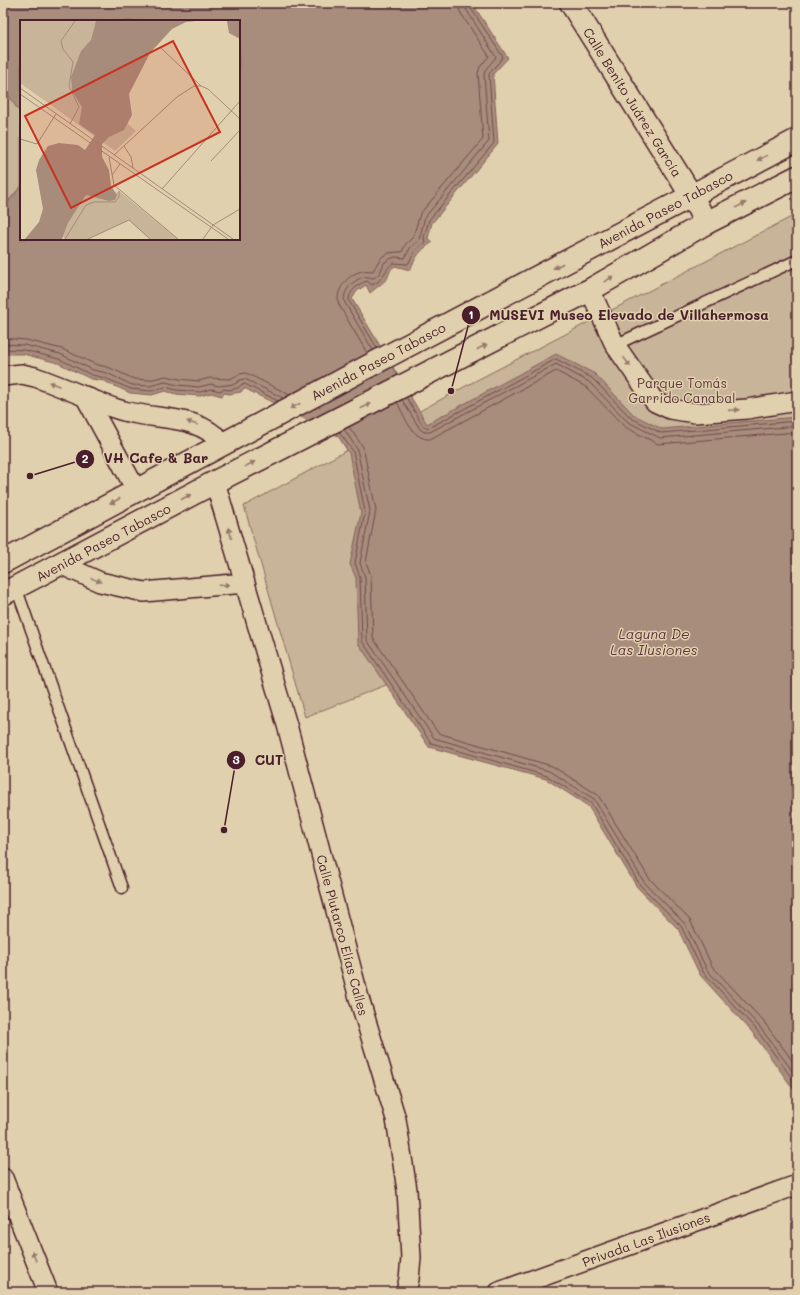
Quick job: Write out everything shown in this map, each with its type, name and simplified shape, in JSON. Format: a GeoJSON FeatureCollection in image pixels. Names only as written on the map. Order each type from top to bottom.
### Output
{"type":"FeatureCollection","features":[{"type":"Feature","properties":{"kind":"main road","name":"Calle Benito Juárez García"},"geometry":{"type":"LineString","coordinates":[[571,3],[691,195],[706,223]]}},
{"type":"Feature","properties":{"kind":"main road","name":"Avenida Paseo Tabasco"},"geometry":{"type":"LineString","coordinates":[[3,562],[797,140]]}},
{"type":"Feature","properties":{"kind":"main road","name":"Avenida Paseo Tabasco"},"geometry":{"type":"LineString","coordinates":[[10,590],[215,482],[590,290],[706,223],[797,177]]}},
{"type":"Feature","properties":{"kind":"street"},"geometry":{"type":"LineString","coordinates":[[590,290],[615,345],[655,402],[670,409],[695,413],[747,409],[797,401]]}},
{"type":"Feature","properties":{"kind":"street"},"geometry":{"type":"LineString","coordinates":[[3,376],[22,374],[35,377],[123,411],[187,421],[215,434],[224,444]]}},
{"type":"Feature","properties":{"kind":"street"},"geometry":{"type":"LineString","coordinates":[[85,396],[136,490]]}},
{"type":"Feature","properties":{"kind":"street","name":"Calle Plutarco Elías Calles"},"geometry":{"type":"LineString","coordinates":[[215,482],[287,725],[359,998],[396,1119],[407,1190],[411,1258],[406,1292]]}},
{"type":"Feature","properties":{"kind":"street"},"geometry":{"type":"LineString","coordinates":[[60,564],[100,582],[144,592],[245,583]]}},
{"type":"Feature","properties":{"kind":"street"},"geometry":{"type":"LineString","coordinates":[[3,1178],[48,1292]]}},
{"type":"Feature","properties":{"kind":"street","name":"Privada Las Ilusiones"},"geometry":{"type":"LineString","coordinates":[[499,1292],[794,1186]]}},
{"type":"Feature","properties":{"kind":"lane"},"geometry":{"type":"LineString","coordinates":[[615,345],[797,260]]}},
{"type":"Feature","properties":{"kind":"lane"},"geometry":{"type":"LineString","coordinates":[[10,590],[122,888]]}},
{"type":"Feature","properties":{"kind":"green space"},"geometry":{"type":"Polygon","coordinates":[[[3,87],[20,112],[20,187],[3,207],[3,87]]]}},
{"type":"Feature","properties":{"kind":"green space","name":"Parque Tomás Garrido Canabal"},"geometry":{"type":"Polygon","coordinates":[[[797,214],[797,452],[401,679],[305,717],[244,506],[477,380],[797,214]]]}},
{"type":"Feature","properties":{"kind":"water","name":"Laguna De Las Ilusiones"},"geometry":{"type":"Polygon","coordinates":[[[3,3],[472,3],[508,58],[493,74],[498,144],[432,223],[428,238],[433,242],[424,248],[419,254],[410,270],[395,266],[391,269],[387,279],[370,293],[366,285],[357,291],[352,299],[427,424],[556,354],[595,374],[634,415],[662,429],[797,417],[797,1094],[752,1032],[700,975],[678,929],[637,887],[588,806],[546,779],[429,747],[358,643],[356,578],[350,564],[361,513],[349,453],[338,436],[244,388],[241,392],[229,394],[224,393],[222,396],[211,393],[200,396],[176,394],[165,391],[152,395],[130,393],[104,381],[91,379],[58,363],[23,354],[3,354],[3,208],[20,188],[20,240],[240,240],[240,20],[20,20],[20,112],[3,87],[3,3]]]}},
{"type":"Feature","properties":{"kind":"place","name":"MUSEVI Museo Elevado de Villahermosa"},"geometry":{"type":"Point","coordinates":[451,391]}},
{"type":"Feature","properties":{"kind":"place","name":"VH Cafe & Bar"},"geometry":{"type":"Point","coordinates":[30,476]}},
{"type":"Feature","properties":{"kind":"place","name":"CUT"},"geometry":{"type":"Point","coordinates":[224,830]}}]}
